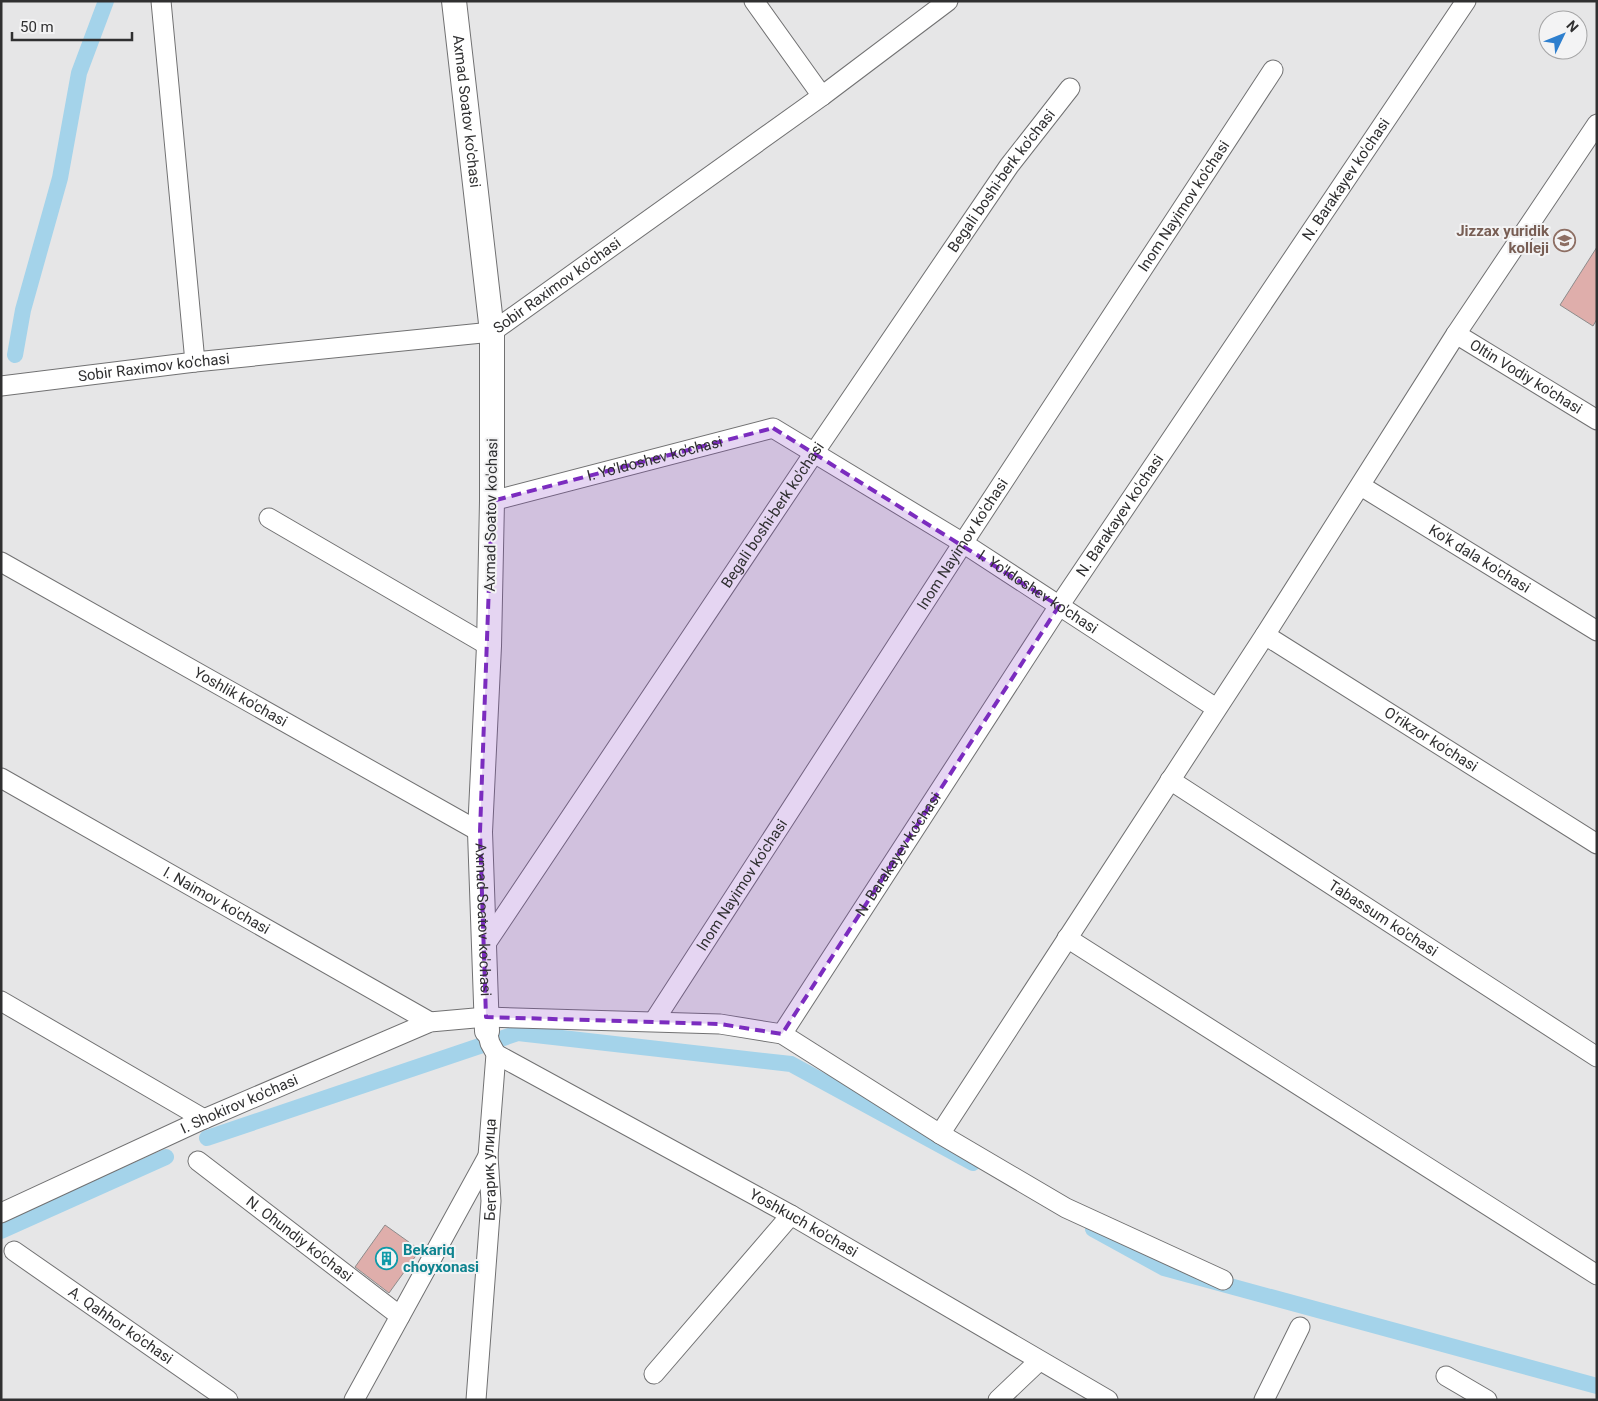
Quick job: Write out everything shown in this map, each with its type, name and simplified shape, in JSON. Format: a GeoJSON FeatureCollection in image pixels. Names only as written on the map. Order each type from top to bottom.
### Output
{"type":"FeatureCollection","features":[{"type":"Feature","properties":{"kind":"street"},"geometry":{"type":"LineString","coordinates":[[162,1],[195,362]]}},
{"type":"Feature","properties":{"kind":"street","name":"Axmad Soatov ko'chasi"},"geometry":{"type":"LineString","coordinates":[[454,1],[492,332],[492,501],[489,646],[480,832],[483,948],[489,1036]]}},
{"type":"Feature","properties":{"kind":"street"},"geometry":{"type":"LineString","coordinates":[[754,1],[822,96]]}},
{"type":"Feature","properties":{"kind":"street","name":"Sobir Raximov ko'chasi"},"geometry":{"type":"LineString","coordinates":[[1,386],[195,362],[492,332],[822,96],[948,1]]}},
{"type":"Feature","properties":{"kind":"street","name":"N. Barakayev ko'chasi"},"geometry":{"type":"LineString","coordinates":[[782,1034],[1059,606],[1466,1]]}},
{"type":"Feature","properties":{"kind":"street","name":"Inom Nayimov ko'chasi"},"geometry":{"type":"LineString","coordinates":[[654,1021],[963,543],[1273,70]]}},
{"type":"Feature","properties":{"kind":"street","name":"Begali boshi-berk ko'chasi"},"geometry":{"type":"LineString","coordinates":[[483,948],[814,453],[1009,166],[1070,88]]}},
{"type":"Feature","properties":{"kind":"street"},"geometry":{"type":"LineString","coordinates":[[940,1134],[1265,635],[1456,334],[1597,124]]}},
{"type":"Feature","properties":{"kind":"street","name":"Oltin Vodiy ko'chasi"},"geometry":{"type":"LineString","coordinates":[[1456,334],[1597,420]]}},
{"type":"Feature","properties":{"kind":"street","name":"I. Yo'ldoshev ko'chasi"},"geometry":{"type":"LineString","coordinates":[[492,501],[773,428],[963,543],[1216,708]]}},
{"type":"Feature","properties":{"kind":"street","name":"Ko'k dala ko'chasi"},"geometry":{"type":"LineString","coordinates":[[1361,486],[1597,631]]}},
{"type":"Feature","properties":{"kind":"street"},"geometry":{"type":"LineString","coordinates":[[269,518],[489,646]]}},
{"type":"Feature","properties":{"kind":"street","name":"Yoshlik ko'chasi"},"geometry":{"type":"LineString","coordinates":[[1,562],[480,832]]}},
{"type":"Feature","properties":{"kind":"street","name":"O'rikzor ko'chasi"},"geometry":{"type":"LineString","coordinates":[[1265,635],[1597,844]]}},
{"type":"Feature","properties":{"kind":"street","name":"I. Naimov ko'chasi"},"geometry":{"type":"LineString","coordinates":[[1,778],[430,1022]]}},
{"type":"Feature","properties":{"kind":"street","name":"Tabassum ko'chasi"},"geometry":{"type":"LineString","coordinates":[[1170,780],[1597,1057]]}},
{"type":"Feature","properties":{"kind":"street"},"geometry":{"type":"LineString","coordinates":[[1067,938],[1597,1274]]}},
{"type":"Feature","properties":{"kind":"street"},"geometry":{"type":"LineString","coordinates":[[1,1001],[204,1119]]}},
{"type":"Feature","properties":{"kind":"street","name":"I. Shokirov ko'chasi"},"geometry":{"type":"LineString","coordinates":[[2,1212],[204,1119],[430,1022],[489,1036],[654,1021],[720,1024],[782,1034]]}},
{"type":"Feature","properties":{"kind":"street"},"geometry":{"type":"LineString","coordinates":[[782,1034],[940,1134],[1066,1208],[1223,1280]]}},
{"type":"Feature","properties":{"kind":"street","name":"Бегариқ улица"},"geometry":{"type":"LineString","coordinates":[[476,1400],[491,1202],[488,1156],[489,1036]]}},
{"type":"Feature","properties":{"kind":"street","name":"Yoshkuch ko'chasi"},"geometry":{"type":"LineString","coordinates":[[489,1036],[1108,1400]]}},
{"type":"Feature","properties":{"kind":"street"},"geometry":{"type":"LineString","coordinates":[[354,1400],[488,1156]]}},
{"type":"Feature","properties":{"kind":"street","name":"N. Ohundiy ko'chasi"},"geometry":{"type":"LineString","coordinates":[[198,1161],[400,1316]]}},
{"type":"Feature","properties":{"kind":"street"},"geometry":{"type":"LineString","coordinates":[[654,1374],[791,1215]]}},
{"type":"Feature","properties":{"kind":"street","name":"A. Qahhor ko'chasi"},"geometry":{"type":"LineString","coordinates":[[14,1251],[228,1400]]}},
{"type":"Feature","properties":{"kind":"street"},"geometry":{"type":"LineString","coordinates":[[1264,1400],[1300,1327]]}},
{"type":"Feature","properties":{"kind":"street"},"geometry":{"type":"LineString","coordinates":[[998,1400],[1038,1360]]}},
{"type":"Feature","properties":{"kind":"street"},"geometry":{"type":"LineString","coordinates":[[1446,1376],[1487,1400]]}},
{"type":"Feature","properties":{"kind":"highlighted area"},"geometry":{"type":"Polygon","coordinates":[[[773,428],[1059,606],[782,1034],[720,1024],[486,1017],[480,832],[492,501],[773,428]]]}},
{"type":"Feature","properties":{"kind":"building"},"geometry":{"type":"Polygon","coordinates":[[[1597,247],[1597,319],[1593,326],[1560,305],[1597,247]]]}},
{"type":"Feature","properties":{"kind":"building","name":"Bekariq choyxonasi"},"geometry":{"type":"Polygon","coordinates":[[[385,1225],[420,1250],[389,1293],[355,1267],[385,1225]]]}},
{"type":"Feature","properties":{"kind":"waterway"},"geometry":{"type":"LineString","coordinates":[[15,355],[23,310],[60,178],[79,73],[106,1]]}},
{"type":"Feature","properties":{"kind":"waterway"},"geometry":{"type":"LineString","coordinates":[[207,1138],[518,1033],[791,1064],[973,1163]]}},
{"type":"Feature","properties":{"kind":"waterway"},"geometry":{"type":"LineString","coordinates":[[1,1231],[166,1157]]}},
{"type":"Feature","properties":{"kind":"waterway"},"geometry":{"type":"LineString","coordinates":[[1093,1229],[1164,1268],[1597,1386]]}},
{"type":"Feature","properties":{"kind":"place","name":"Jizzax yuridik kolleji"},"geometry":{"type":"Point","coordinates":[1565,240]}},
{"type":"Feature","properties":{"kind":"place","name":"Bekariq choyxonasi"},"geometry":{"type":"Point","coordinates":[387,1259]}}]}
